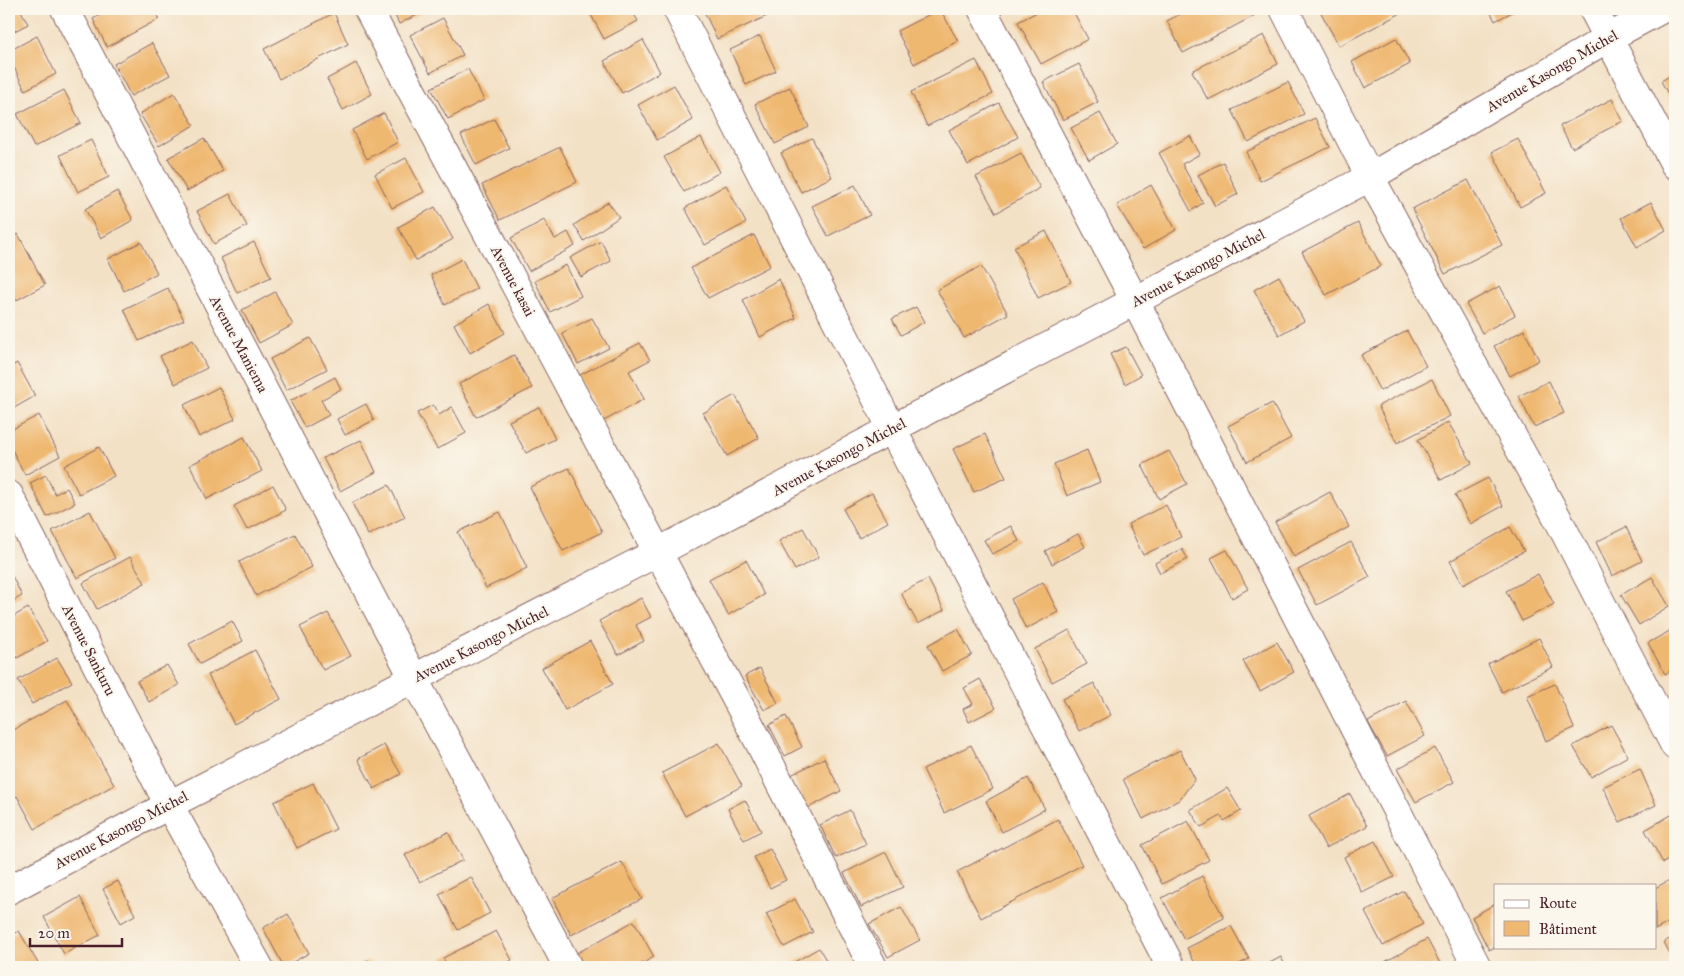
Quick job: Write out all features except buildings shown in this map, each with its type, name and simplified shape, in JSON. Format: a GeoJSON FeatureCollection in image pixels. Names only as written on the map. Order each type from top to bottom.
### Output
{"type":"FeatureCollection","features":[{"type":"Feature","properties":{"kind":"street","name":"Avenue Maniema"},"geometry":{"type":"LineString","coordinates":[[65,9],[414,679],[568,967]]}},
{"type":"Feature","properties":{"kind":"street","name":"Avenue kasai"},"geometry":{"type":"LineString","coordinates":[[368,9],[759,742],[873,967]]}},
{"type":"Feature","properties":{"kind":"street"},"geometry":{"type":"LineString","coordinates":[[677,9],[1171,967]]}},
{"type":"Feature","properties":{"kind":"street"},"geometry":{"type":"LineString","coordinates":[[982,9],[1135,300],[1477,967]]}},
{"type":"Feature","properties":{"kind":"street"},"geometry":{"type":"LineString","coordinates":[[1284,9],[1370,177],[1560,521],[1675,746]]}},
{"type":"Feature","properties":{"kind":"street"},"geometry":{"type":"LineString","coordinates":[[1593,9],[1675,165]]}},
{"type":"Feature","properties":{"kind":"street","name":"Avenue Kasongo Michel"},"geometry":{"type":"LineString","coordinates":[[9,890],[658,552],[1370,177],[1608,38],[1662,9]]}},
{"type":"Feature","properties":{"kind":"street","name":"Avenue Sankuru"},"geometry":{"type":"LineString","coordinates":[[9,494],[169,805],[259,967]]}}]}
